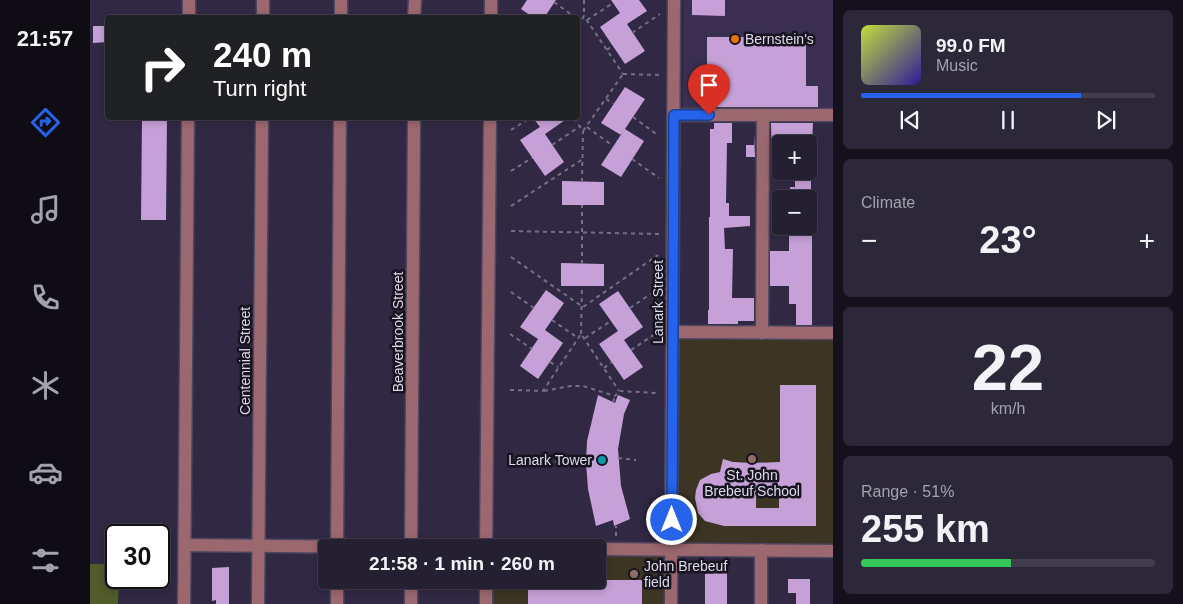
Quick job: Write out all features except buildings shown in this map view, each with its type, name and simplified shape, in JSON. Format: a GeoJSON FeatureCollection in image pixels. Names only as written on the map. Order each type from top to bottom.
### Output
{"type":"FeatureCollection","features":[{"type":"Feature","properties":{"kind":"street"},"geometry":{"type":"LineString","coordinates":[[189,0],[189,15]]}},
{"type":"Feature","properties":{"kind":"street"},"geometry":{"type":"LineString","coordinates":[[263,0],[263,15]]}},
{"type":"Feature","properties":{"kind":"street"},"geometry":{"type":"LineString","coordinates":[[340,15],[341,0]]}},
{"type":"Feature","properties":{"kind":"street"},"geometry":{"type":"LineString","coordinates":[[414,0],[414,15]]}},
{"type":"Feature","properties":{"kind":"street"},"geometry":{"type":"LineString","coordinates":[[491,0],[491,15]]}},
{"type":"Feature","properties":{"kind":"street","name":"Lanark Street"},"geometry":{"type":"LineString","coordinates":[[671,604],[674,0]]}},
{"type":"Feature","properties":{"kind":"street"},"geometry":{"type":"LineString","coordinates":[[674,115],[833,115]]}},
{"type":"Feature","properties":{"kind":"street"},"geometry":{"type":"LineString","coordinates":[[762,333],[764,115]]}},
{"type":"Feature","properties":{"kind":"street"},"geometry":{"type":"LineString","coordinates":[[184,604],[188,120]]}},
{"type":"Feature","properties":{"kind":"street","name":"Centennial Street"},"geometry":{"type":"LineString","coordinates":[[258,604],[262,120]]}},
{"type":"Feature","properties":{"kind":"street"},"geometry":{"type":"LineString","coordinates":[[337,539],[340,120]]}},
{"type":"Feature","properties":{"kind":"street","name":"Beaverbrook Street"},"geometry":{"type":"LineString","coordinates":[[411,539],[414,120]]}},
{"type":"Feature","properties":{"kind":"street"},"geometry":{"type":"LineString","coordinates":[[486,539],[490,120]]}},
{"type":"Feature","properties":{"kind":"street"},"geometry":{"type":"LineString","coordinates":[[673,332],[833,333]]}},
{"type":"Feature","properties":{"kind":"street"},"geometry":{"type":"LineString","coordinates":[[185,545],[259,544],[318,546]]}},
{"type":"Feature","properties":{"kind":"street"},"geometry":{"type":"LineString","coordinates":[[606,549],[833,551]]}},
{"type":"Feature","properties":{"kind":"street"},"geometry":{"type":"LineString","coordinates":[[761,550],[761,604]]}},
{"type":"Feature","properties":{"kind":"street"},"geometry":{"type":"LineString","coordinates":[[337,589],[337,604]]}},
{"type":"Feature","properties":{"kind":"street"},"geometry":{"type":"LineString","coordinates":[[411,589],[411,604]]}},
{"type":"Feature","properties":{"kind":"street"},"geometry":{"type":"LineString","coordinates":[[486,589],[486,604]]}},
{"type":"Feature","properties":{"kind":"path"},"geometry":{"type":"LineString","coordinates":[[581,21],[584,16],[584,0]]}},
{"type":"Feature","properties":{"kind":"path"},"geometry":{"type":"LineString","coordinates":[[554,2],[573,15]]}},
{"type":"Feature","properties":{"kind":"path"},"geometry":{"type":"LineString","coordinates":[[587,20],[613,3]]}},
{"type":"Feature","properties":{"kind":"path"},"geometry":{"type":"LineString","coordinates":[[632,33],[660,14]]}},
{"type":"Feature","properties":{"kind":"path"},"geometry":{"type":"LineString","coordinates":[[584,16],[623,74]]}},
{"type":"Feature","properties":{"kind":"path"},"geometry":{"type":"LineString","coordinates":[[606,50],[613,46]]}},
{"type":"Feature","properties":{"kind":"path"},"geometry":{"type":"LineString","coordinates":[[623,74],[660,75]]}},
{"type":"Feature","properties":{"kind":"path"},"geometry":{"type":"LineString","coordinates":[[583,131],[623,74]]}},
{"type":"Feature","properties":{"kind":"path"},"geometry":{"type":"LineString","coordinates":[[606,98],[614,104]]}},
{"type":"Feature","properties":{"kind":"path"},"geometry":{"type":"LineString","coordinates":[[633,117],[659,136]]}},
{"type":"Feature","properties":{"kind":"path"},"geometry":{"type":"LineString","coordinates":[[511,130],[527,120]]}},
{"type":"Feature","properties":{"kind":"path"},"geometry":{"type":"LineString","coordinates":[[576,120],[583,131],[582,182]]}},
{"type":"Feature","properties":{"kind":"path"},"geometry":{"type":"LineString","coordinates":[[552,145],[580,126]]}},
{"type":"Feature","properties":{"kind":"path"},"geometry":{"type":"LineString","coordinates":[[586,127],[614,146]]}},
{"type":"Feature","properties":{"kind":"path"},"geometry":{"type":"LineString","coordinates":[[511,171],[532,158]]}},
{"type":"Feature","properties":{"kind":"path"},"geometry":{"type":"LineString","coordinates":[[511,206],[583,159]]}},
{"type":"Feature","properties":{"kind":"path"},"geometry":{"type":"LineString","coordinates":[[632,160],[659,178]]}},
{"type":"Feature","properties":{"kind":"path"},"geometry":{"type":"LineString","coordinates":[[582,205],[582,264]]}},
{"type":"Feature","properties":{"kind":"path"},"geometry":{"type":"LineString","coordinates":[[511,231],[659,234]]}},
{"type":"Feature","properties":{"kind":"path"},"geometry":{"type":"LineString","coordinates":[[582,306],[658,255]]}},
{"type":"Feature","properties":{"kind":"path"},"geometry":{"type":"LineString","coordinates":[[511,257],[582,306]]}},
{"type":"Feature","properties":{"kind":"path"},"geometry":{"type":"LineString","coordinates":[[543,391],[581,334],[582,286]]}},
{"type":"Feature","properties":{"kind":"path"},"geometry":{"type":"LineString","coordinates":[[630,308],[658,290]]}},
{"type":"Feature","properties":{"kind":"path"},"geometry":{"type":"LineString","coordinates":[[510,292],[534,308]]}},
{"type":"Feature","properties":{"kind":"path"},"geometry":{"type":"LineString","coordinates":[[552,320],[578,338]]}},
{"type":"Feature","properties":{"kind":"path"},"geometry":{"type":"LineString","coordinates":[[584,338],[611,321]]}},
{"type":"Feature","properties":{"kind":"path"},"geometry":{"type":"LineString","coordinates":[[631,350],[658,332]]}},
{"type":"Feature","properties":{"kind":"path"},"geometry":{"type":"LineString","coordinates":[[510,334],[532,349]]}},
{"type":"Feature","properties":{"kind":"path"},"geometry":{"type":"LineString","coordinates":[[581,334],[619,391]]}},
{"type":"Feature","properties":{"kind":"path"},"geometry":{"type":"LineString","coordinates":[[550,362],[558,367]]}},
{"type":"Feature","properties":{"kind":"path"},"geometry":{"type":"LineString","coordinates":[[604,368],[612,362]]}},
{"type":"Feature","properties":{"kind":"path"},"geometry":{"type":"LineString","coordinates":[[510,390],[543,391],[570,386],[583,386],[615,396]]}},
{"type":"Feature","properties":{"kind":"path"},"geometry":{"type":"LineString","coordinates":[[619,391],[657,393]]}},
{"type":"Feature","properties":{"kind":"path"},"geometry":{"type":"LineString","coordinates":[[613,402],[619,391]]}},
{"type":"Feature","properties":{"kind":"path"},"geometry":{"type":"LineString","coordinates":[[618,458],[636,460]]}},
{"type":"Feature","properties":{"kind":"path"},"geometry":{"type":"LineString","coordinates":[[538,461],[586,463]]}},
{"type":"Feature","properties":{"kind":"path"},"geometry":{"type":"LineString","coordinates":[[616,526],[616,536]]}},
{"type":"Feature","properties":{"kind":"shaded area"},"geometry":{"type":"Polygon","coordinates":[[[684,0],[833,0],[833,112],[683,112],[684,0]]]}},
{"type":"Feature","properties":{"kind":"shaded area","name":"St. John Brebeuf School"},"geometry":{"type":"Polygon","coordinates":[[[673,332],[833,333],[833,551],[672,549],[671,604],[486,604],[486,589],[606,589],[606,549],[671,549],[673,332]]]}},
{"type":"Feature","properties":{"kind":"green space"},"geometry":{"type":"Polygon","coordinates":[[[90,564],[105,564],[105,589],[119,589],[118,604],[90,604],[90,564]]]}},
{"type":"Feature","properties":{"kind":"place","name":"Bernstein's"},"geometry":{"type":"Point","coordinates":[735,39]}},
{"type":"Feature","properties":{"kind":"place","name":"St. John Brebeuf School"},"geometry":{"type":"Point","coordinates":[752,459]}},
{"type":"Feature","properties":{"kind":"place","name":"Lanark Tower"},"geometry":{"type":"Point","coordinates":[602,460]}},
{"type":"Feature","properties":{"kind":"place","name":"John Brebeuf field"},"geometry":{"type":"Point","coordinates":[634,574]}},
{"type":"Feature","properties":{"kind":"route"},"geometry":{"type":"LineString","coordinates":[[672,520],[674,115],[709,115]]}}]}
